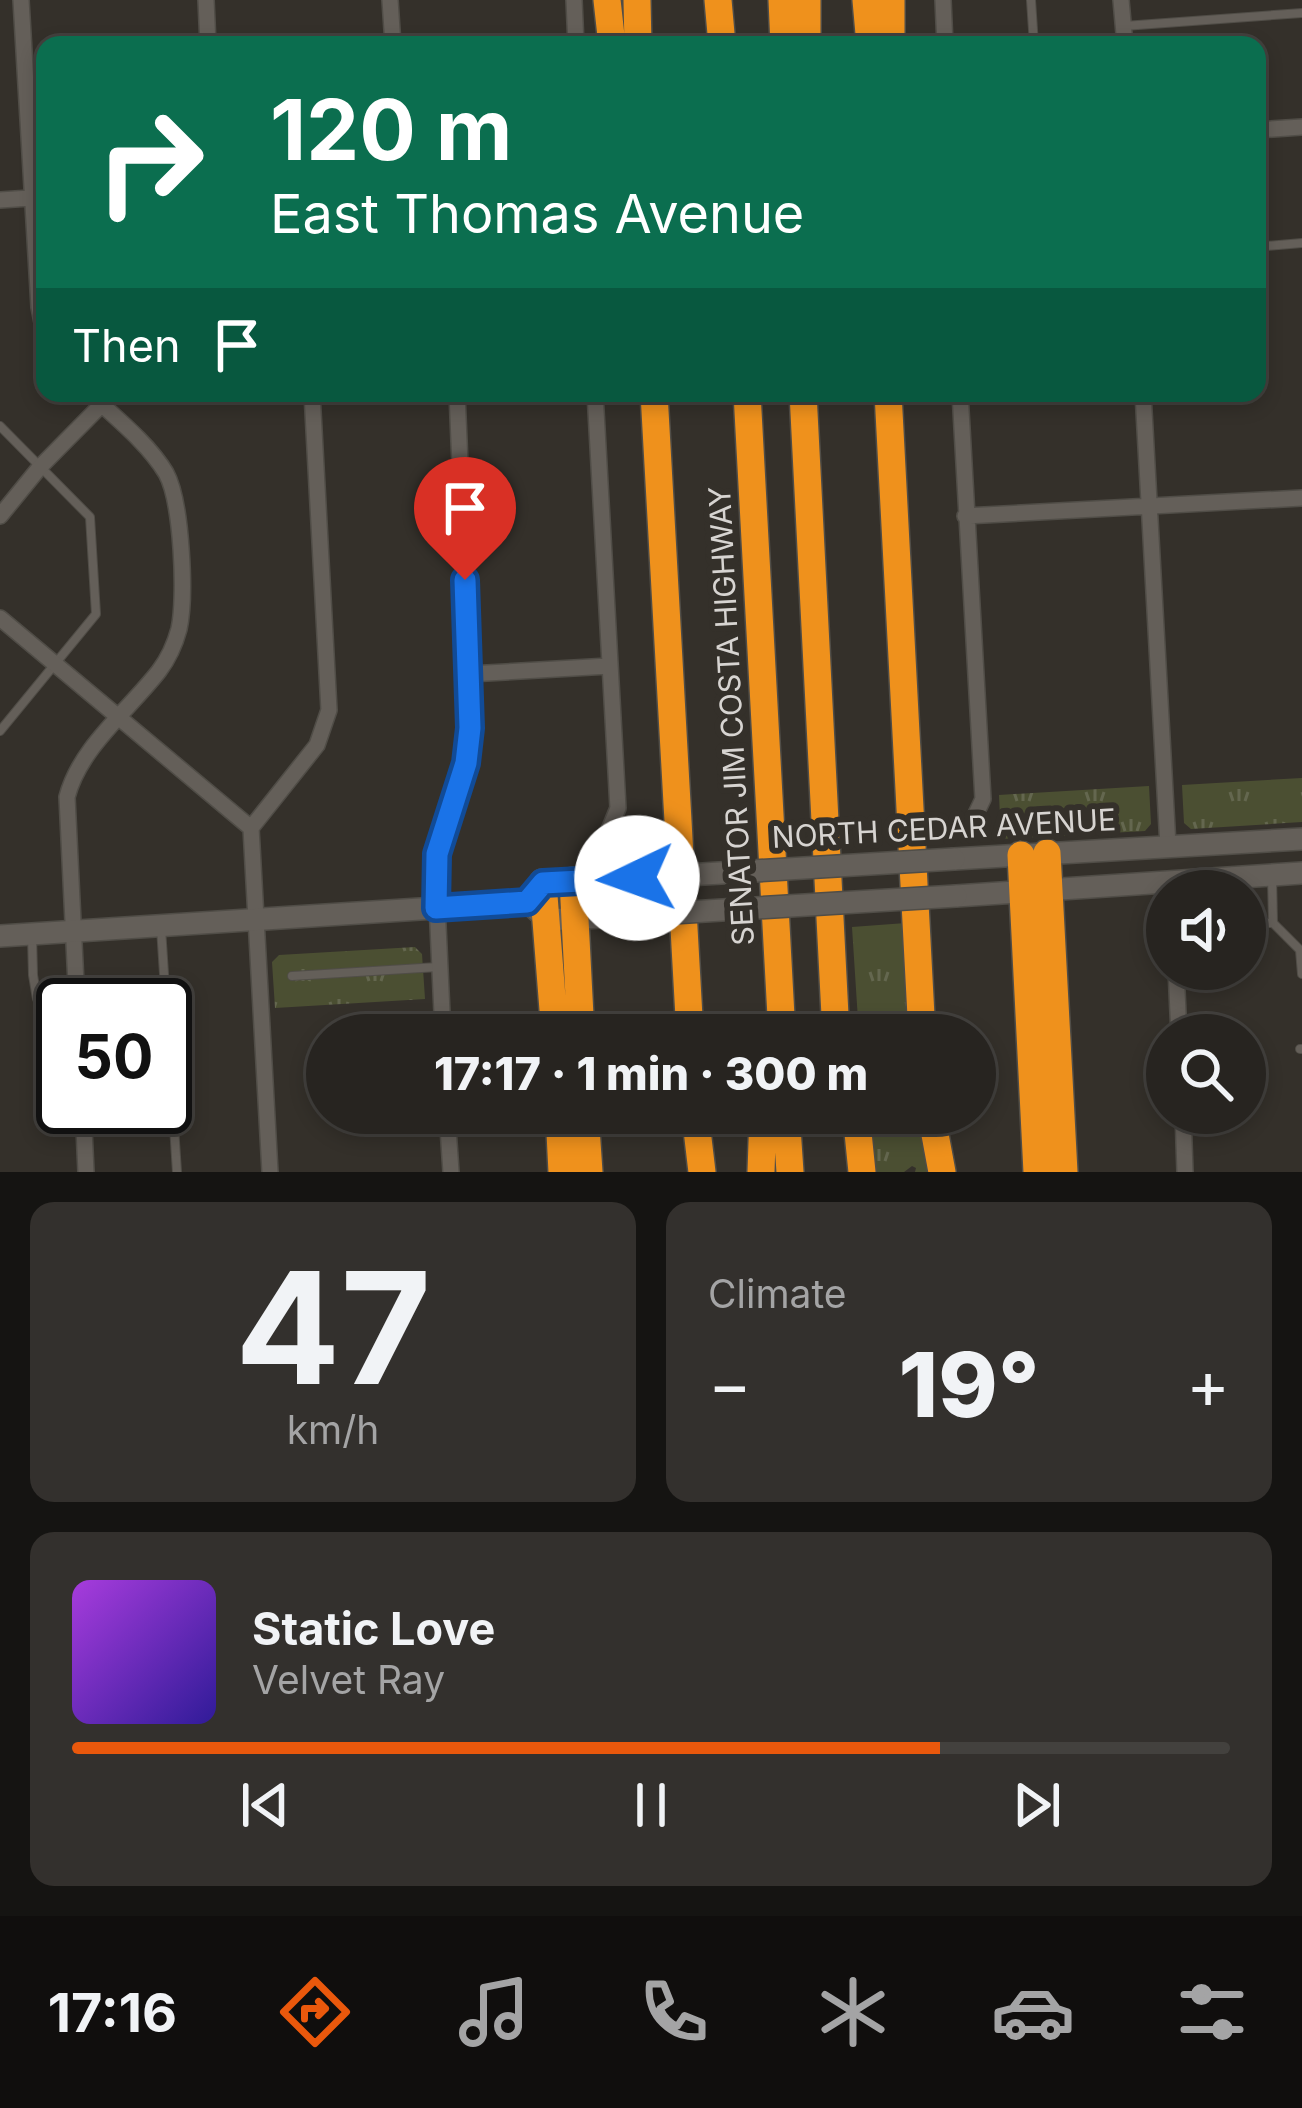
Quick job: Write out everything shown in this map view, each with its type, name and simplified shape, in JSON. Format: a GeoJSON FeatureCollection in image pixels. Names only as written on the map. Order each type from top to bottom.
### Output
{"type":"FeatureCollection","features":[{"type":"Feature","properties":{"kind":"highway"},"geometry":{"type":"LineString","coordinates":[[607,0],[611,36]]}},
{"type":"Feature","properties":{"kind":"highway"},"geometry":{"type":"LineString","coordinates":[[637,0],[638,36]]}},
{"type":"Feature","properties":{"kind":"highway"},"geometry":{"type":"LineString","coordinates":[[718,0],[721,36]]}},
{"type":"Feature","properties":{"kind":"highway"},"geometry":{"type":"LineString","coordinates":[[733,0],[734,36]]}},
{"type":"Feature","properties":{"kind":"highway"},"geometry":{"type":"LineString","coordinates":[[782,0],[784,36]]}},
{"type":"Feature","properties":{"kind":"highway"},"geometry":{"type":"LineString","coordinates":[[807,0],[807,36]]}},
{"type":"Feature","properties":{"kind":"highway"},"geometry":{"type":"LineString","coordinates":[[866,0],[869,36]]}},
{"type":"Feature","properties":{"kind":"highway"},"geometry":{"type":"LineString","coordinates":[[891,0],[891,36]]}},
{"type":"Feature","properties":{"kind":"highway"},"geometry":{"type":"LineString","coordinates":[[655,402],[690,1014]]}},
{"type":"Feature","properties":{"kind":"highway","name":"SENATOR JIM COSTA HIGHWAY"},"geometry":{"type":"LineString","coordinates":[[748,402],[781,1014]]}},
{"type":"Feature","properties":{"kind":"highway"},"geometry":{"type":"LineString","coordinates":[[805,402],[835,1014]]}},
{"type":"Feature","properties":{"kind":"highway"},"geometry":{"type":"LineString","coordinates":[[890,402],[921,1014]]}},
{"type":"Feature","properties":{"kind":"highway"},"geometry":{"type":"LineString","coordinates":[[766,1014],[771,840]]}},
{"type":"Feature","properties":{"kind":"highway"},"geometry":{"type":"LineString","coordinates":[[826,841],[846,1014]]}},
{"type":"Feature","properties":{"kind":"highway"},"geometry":{"type":"LineString","coordinates":[[1034,854],[1064,1172]]}},
{"type":"Feature","properties":{"kind":"highway"},"geometry":{"type":"LineString","coordinates":[[553,1014],[548,906],[573,881]]}},
{"type":"Feature","properties":{"kind":"highway"},"geometry":{"type":"LineString","coordinates":[[1036,891],[1037,1172]]}},
{"type":"Feature","properties":{"kind":"highway"},"geometry":{"type":"LineString","coordinates":[[548,906],[576,1014]]}},
{"type":"Feature","properties":{"kind":"highway"},"geometry":{"type":"LineString","coordinates":[[560,1134],[562,1172]]}},
{"type":"Feature","properties":{"kind":"highway"},"geometry":{"type":"LineString","coordinates":[[586,1134],[589,1172]]}},
{"type":"Feature","properties":{"kind":"highway"},"geometry":{"type":"LineString","coordinates":[[697,1134],[702,1172]]}},
{"type":"Feature","properties":{"kind":"highway"},"geometry":{"type":"LineString","coordinates":[[761,1172],[762,1134]]}},
{"type":"Feature","properties":{"kind":"highway"},"geometry":{"type":"LineString","coordinates":[[787,1134],[790,1172]]}},
{"type":"Feature","properties":{"kind":"highway"},"geometry":{"type":"LineString","coordinates":[[842,1134],[844,1172]]}},
{"type":"Feature","properties":{"kind":"highway"},"geometry":{"type":"LineString","coordinates":[[858,1134],[862,1172]]}},
{"type":"Feature","properties":{"kind":"highway"},"geometry":{"type":"LineString","coordinates":[[935,1134],[942,1172]]}},
{"type":"Feature","properties":{"kind":"main road","name":"NORTH CEDAR AVENUE"},"geometry":{"type":"LineString","coordinates":[[573,881],[1302,839]]}},
{"type":"Feature","properties":{"kind":"main road"},"geometry":{"type":"LineString","coordinates":[[1266,876],[1302,873]]}},
{"type":"Feature","properties":{"kind":"main road"},"geometry":{"type":"LineString","coordinates":[[0,936],[436,908],[548,906],[639,915],[1146,888]]}},
{"type":"Feature","properties":{"kind":"street"},"geometry":{"type":"LineString","coordinates":[[22,0],[36,173]]}},
{"type":"Feature","properties":{"kind":"street"},"geometry":{"type":"LineString","coordinates":[[206,0],[208,36]]}},
{"type":"Feature","properties":{"kind":"street"},"geometry":{"type":"LineString","coordinates":[[390,0],[392,36]]}},
{"type":"Feature","properties":{"kind":"street"},"geometry":{"type":"LineString","coordinates":[[574,0],[576,36]]}},
{"type":"Feature","properties":{"kind":"street"},"geometry":{"type":"LineString","coordinates":[[944,0],[945,36]]}},
{"type":"Feature","properties":{"kind":"street"},"geometry":{"type":"LineString","coordinates":[[1121,0],[1125,36]]}},
{"type":"Feature","properties":{"kind":"street"},"geometry":{"type":"LineString","coordinates":[[1266,129],[1302,127]]}},
{"type":"Feature","properties":{"kind":"street"},"geometry":{"type":"LineString","coordinates":[[0,200],[36,198]]}},
{"type":"Feature","properties":{"kind":"street"},"geometry":{"type":"LineString","coordinates":[[0,516],[97,402]]}},
{"type":"Feature","properties":{"kind":"street"},"geometry":{"type":"LineString","coordinates":[[76,978],[67,797],[80,766],[161,668],[182,609],[173,490],[153,455],[105,402]]}},
{"type":"Feature","properties":{"kind":"street"},"geometry":{"type":"LineString","coordinates":[[270,1172],[251,827],[317,745],[328,710],[311,402]]}},
{"type":"Feature","properties":{"kind":"street"},"geometry":{"type":"LineString","coordinates":[[442,1014],[437,854],[466,763],[470,728],[457,402]]}},
{"type":"Feature","properties":{"kind":"street"},"geometry":{"type":"LineString","coordinates":[[595,402],[618,808],[609,830]]}},
{"type":"Feature","properties":{"kind":"street"},"geometry":{"type":"LineString","coordinates":[[960,402],[983,799],[974,818]]}},
{"type":"Feature","properties":{"kind":"street"},"geometry":{"type":"LineString","coordinates":[[1144,402],[1168,846]]}},
{"type":"Feature","properties":{"kind":"street"},"geometry":{"type":"LineString","coordinates":[[965,516],[1302,498]]}},
{"type":"Feature","properties":{"kind":"street"},"geometry":{"type":"LineString","coordinates":[[0,618],[251,827]]}},
{"type":"Feature","properties":{"kind":"street"},"geometry":{"type":"LineString","coordinates":[[469,674],[609,666]]}},
{"type":"Feature","properties":{"kind":"street"},"geometry":{"type":"LineString","coordinates":[[84,1134],[86,1172]]}},
{"type":"Feature","properties":{"kind":"street"},"geometry":{"type":"LineString","coordinates":[[449,1134],[451,1172]]}},
{"type":"Feature","properties":{"kind":"street"},"geometry":{"type":"LineString","coordinates":[[1184,1134],[1185,1172]]}},
{"type":"Feature","properties":{"kind":"lane"},"geometry":{"type":"LineString","coordinates":[[1030,0],[1033,36]]}},
{"type":"Feature","properties":{"kind":"lane"},"geometry":{"type":"LineString","coordinates":[[1124,26],[1302,13]]}},
{"type":"Feature","properties":{"kind":"lane"},"geometry":{"type":"LineString","coordinates":[[1267,246],[1302,243]]}},
{"type":"Feature","properties":{"kind":"lane"},"geometry":{"type":"LineString","coordinates":[[0,426],[90,517],[96,614],[0,731]]}},
{"type":"Feature","properties":{"kind":"lane"},"geometry":{"type":"LineString","coordinates":[[1272,875],[1274,923],[1300,950],[1302,974]]}},
{"type":"Feature","properties":{"kind":"lane"},"geometry":{"type":"LineString","coordinates":[[1266,923],[1274,923]]}},
{"type":"Feature","properties":{"kind":"lane"},"geometry":{"type":"LineString","coordinates":[[161,927],[177,1172]]}},
{"type":"Feature","properties":{"kind":"lane"},"geometry":{"type":"LineString","coordinates":[[32,934],[36,993]]}},
{"type":"Feature","properties":{"kind":"lane"},"geometry":{"type":"LineString","coordinates":[[292,976],[440,967]]}},
{"type":"Feature","properties":{"kind":"green space"},"geometry":{"type":"Polygon","coordinates":[[[1302,778],[1302,822],[1191,829],[1184,823],[1182,785],[1302,778]]]}},
{"type":"Feature","properties":{"kind":"green space"},"geometry":{"type":"Polygon","coordinates":[[[1149,786],[1151,824],[1145,831],[1001,839],[999,795],[1149,786]]]}},
{"type":"Feature","properties":{"kind":"green space"},"geometry":{"type":"Polygon","coordinates":[[[906,923],[911,1014],[858,1014],[852,927],[906,923]]]}},
{"type":"Feature","properties":{"kind":"green space"},"geometry":{"type":"Polygon","coordinates":[[[415,947],[422,954],[425,999],[275,1008],[272,962],[279,955],[415,947]]]}},
{"type":"Feature","properties":{"kind":"green space"},"geometry":{"type":"Polygon","coordinates":[[[867,1134],[924,1134],[930,1172],[915,1172],[912,1166],[904,1172],[872,1172],[867,1134]]]}},
{"type":"Feature","properties":{"kind":"route"},"geometry":{"type":"LineString","coordinates":[[465,580],[470,728],[466,763],[437,854],[436,908],[527,902],[543,883],[637,878]]}}]}
